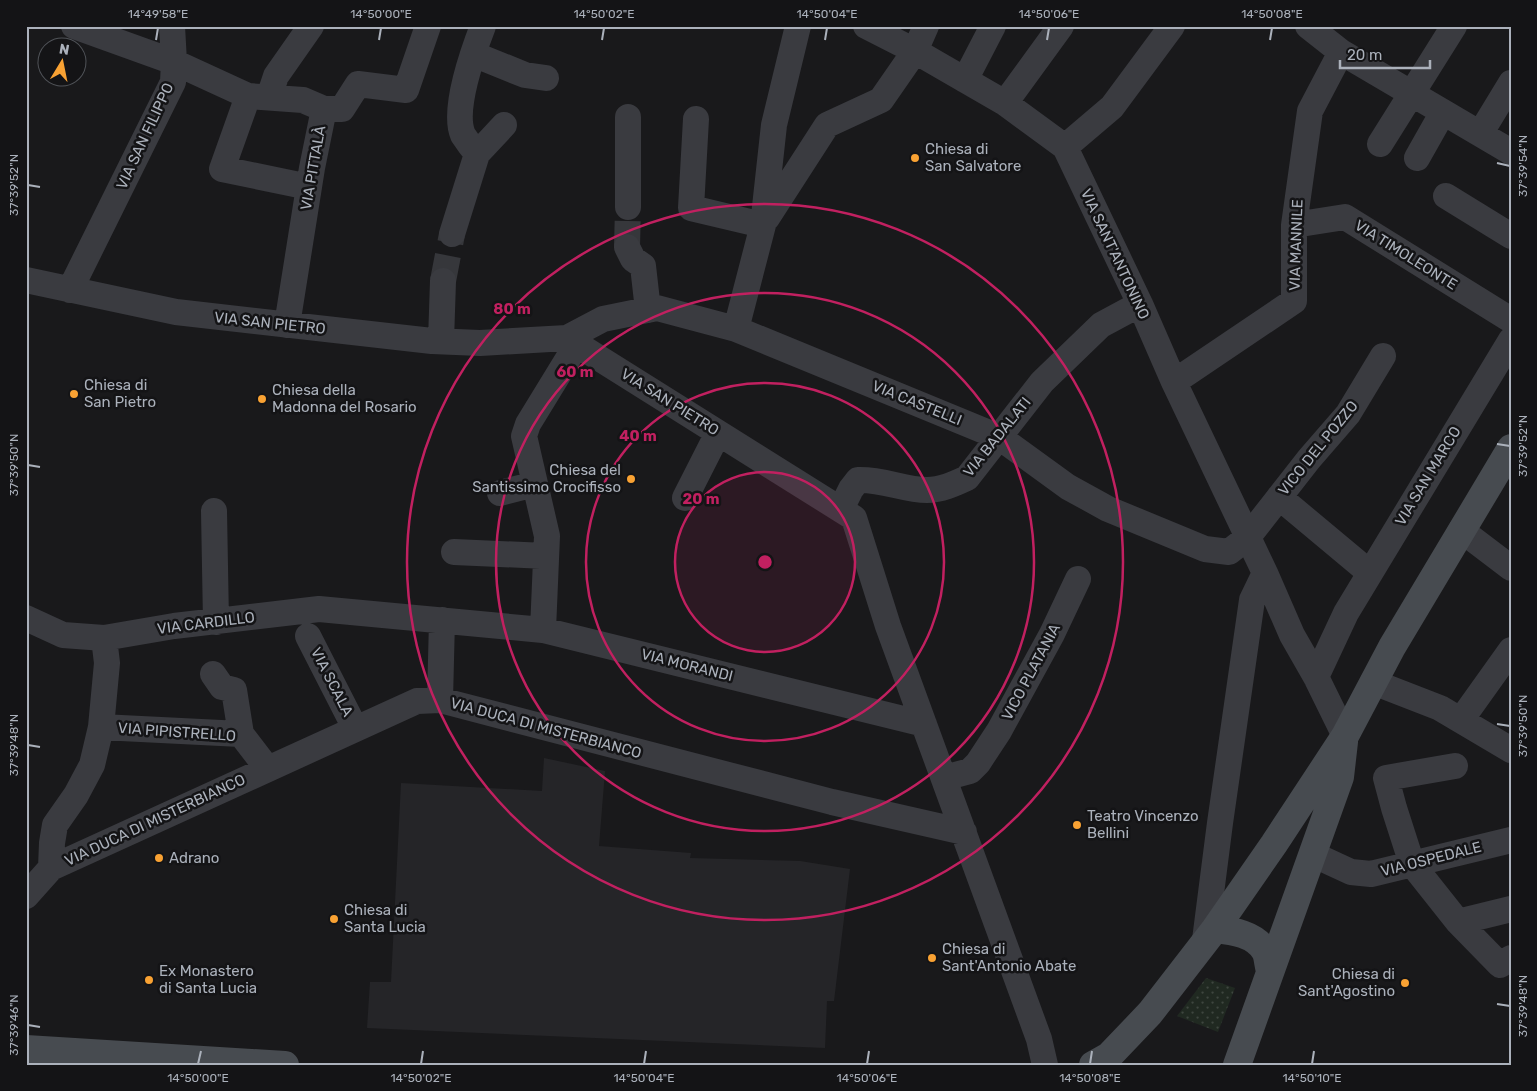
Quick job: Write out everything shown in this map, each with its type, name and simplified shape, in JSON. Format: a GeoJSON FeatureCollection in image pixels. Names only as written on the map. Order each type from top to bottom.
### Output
{"type":"FeatureCollection","features":[{"type":"Feature","properties":{"kind":"street","name":"VIA PITTALÀ"},"geometry":{"type":"LineString","coordinates":[[74,26],[174,62],[259,96],[303,100],[324,109],[309,187],[287,325]]}},
{"type":"Feature","properties":{"kind":"street","name":"VIA SAN FILIPPO"},"geometry":{"type":"LineString","coordinates":[[70,290],[173,82],[172,26]]}},
{"type":"Feature","properties":{"kind":"street"},"geometry":{"type":"LineString","coordinates":[[309,187],[222,169],[259,96],[276,76],[311,26]]}},
{"type":"Feature","properties":{"kind":"street"},"geometry":{"type":"LineString","coordinates":[[324,109],[342,109],[358,84],[406,90],[428,26]]}},
{"type":"Feature","properties":{"kind":"street"},"geometry":{"type":"LineString","coordinates":[[477,154],[463,134],[459,111],[472,54],[483,26]]}},
{"type":"Feature","properties":{"kind":"street"},"geometry":{"type":"LineString","coordinates":[[736,329],[763,225],[774,125],[798,26]]}},
{"type":"Feature","properties":{"kind":"street","name":"VIA SANT'ANTONINO"},"geometry":{"type":"LineString","coordinates":[[866,26],[915,51],[1005,103],[1064,147],[1140,304],[1174,382],[1265,572],[1292,635],[1316,677],[1345,736]]}},
{"type":"Feature","properties":{"kind":"street"},"geometry":{"type":"LineString","coordinates":[[763,225],[827,125],[881,100],[915,51],[926,26]]}},
{"type":"Feature","properties":{"kind":"street"},"geometry":{"type":"LineString","coordinates":[[965,80],[994,26]]}},
{"type":"Feature","properties":{"kind":"street"},"geometry":{"type":"LineString","coordinates":[[1005,103],[1062,26]]}},
{"type":"Feature","properties":{"kind":"street"},"geometry":{"type":"LineString","coordinates":[[1064,147],[1112,107],[1172,26]]}},
{"type":"Feature","properties":{"kind":"street"},"geometry":{"type":"LineString","coordinates":[[1308,26],[1341,52],[1511,152]]}},
{"type":"Feature","properties":{"kind":"street"},"geometry":{"type":"LineString","coordinates":[[1380,144],[1454,26]]}},
{"type":"Feature","properties":{"kind":"street","name":"VIA MANNILE"},"geometry":{"type":"LineString","coordinates":[[1174,382],[1294,301],[1294,224],[1310,111],[1341,52]]}},
{"type":"Feature","properties":{"kind":"street"},"geometry":{"type":"LineString","coordinates":[[472,54],[525,75],[546,78]]}},
{"type":"Feature","properties":{"kind":"street"},"geometry":{"type":"LineString","coordinates":[[1480,134],[1511,83]]}},
{"type":"Feature","properties":{"kind":"street"},"geometry":{"type":"LineString","coordinates":[[1417,158],[1443,112]]}},
{"type":"Feature","properties":{"kind":"street"},"geometry":{"type":"LineString","coordinates":[[628,117],[628,207]]}},
{"type":"Feature","properties":{"kind":"street"},"geometry":{"type":"LineString","coordinates":[[696,119],[691,208],[763,225]]}},
{"type":"Feature","properties":{"kind":"street"},"geometry":{"type":"LineString","coordinates":[[452,234],[477,154],[504,124]]}},
{"type":"Feature","properties":{"kind":"street"},"geometry":{"type":"LineString","coordinates":[[1446,196],[1511,236]]}},
{"type":"Feature","properties":{"kind":"street","name":"VIA TIMOLEONTE"},"geometry":{"type":"LineString","coordinates":[[1294,224],[1345,217],[1511,320]]}},
{"type":"Feature","properties":{"kind":"street"},"geometry":{"type":"LineString","coordinates":[[627,247],[633,259],[643,266],[648,310]]}},
{"type":"Feature","properties":{"kind":"street","name":"VIA SAN PIETRO"},"geometry":{"type":"LineString","coordinates":[[26,280],[176,312],[287,325],[441,341],[480,343],[572,341],[854,518],[888,626],[1039,1039],[1045,1065]]}},
{"type":"Feature","properties":{"kind":"street"},"geometry":{"type":"LineString","coordinates":[[441,341],[443,281]]}},
{"type":"Feature","properties":{"kind":"street","name":"VIA BADALATI"},"geometry":{"type":"LineString","coordinates":[[841,509],[858,480],[870,480],[927,490],[949,486],[967,478],[1042,382],[1101,325],[1140,304]]}},
{"type":"Feature","properties":{"kind":"street","name":"VIA CASTELLI"},"geometry":{"type":"LineString","coordinates":[[572,341],[603,319],[657,308],[736,329],[999,437],[1068,487],[1108,510],[1205,549],[1229,552],[1248,537]]}},
{"type":"Feature","properties":{"kind":"street","name":"VIA SAN MARCO"},"geometry":{"type":"LineString","coordinates":[[1316,677],[1346,613],[1511,340]]}},
{"type":"Feature","properties":{"kind":"street"},"geometry":{"type":"LineString","coordinates":[[543,630],[547,536],[524,436],[528,424],[572,341]]}},
{"type":"Feature","properties":{"kind":"street","name":"VICO DEL POZZO"},"geometry":{"type":"LineString","coordinates":[[1248,537],[1348,414],[1383,356]]}},
{"type":"Feature","properties":{"kind":"street"},"geometry":{"type":"LineString","coordinates":[[685,498],[718,433]]}},
{"type":"Feature","properties":{"kind":"street"},"geometry":{"type":"LineString","coordinates":[[1093,1065],[1109,1056],[1150,1013],[1210,935],[1274,844],[1345,736],[1392,647],[1461,530],[1507,464]]}},
{"type":"Feature","properties":{"kind":"street"},"geometry":{"type":"LineString","coordinates":[[500,492],[535,484]]}},
{"type":"Feature","properties":{"kind":"street"},"geometry":{"type":"LineString","coordinates":[[1279,497],[1370,573]]}},
{"type":"Feature","properties":{"kind":"street"},"geometry":{"type":"LineString","coordinates":[[214,511],[216,622]]}},
{"type":"Feature","properties":{"kind":"street"},"geometry":{"type":"LineString","coordinates":[[1461,530],[1511,568]]}},
{"type":"Feature","properties":{"kind":"street"},"geometry":{"type":"LineString","coordinates":[[454,552],[546,556]]}},
{"type":"Feature","properties":{"kind":"street"},"geometry":{"type":"LineString","coordinates":[[1210,935],[1220,823],[1252,600],[1265,572]]}},
{"type":"Feature","properties":{"kind":"street","name":"VICO PLATANIA"},"geometry":{"type":"LineString","coordinates":[[944,778],[970,771],[999,731],[1048,642],[1078,579]]}},
{"type":"Feature","properties":{"kind":"street","name":"VIA CARDILLO"},"geometry":{"type":"LineString","coordinates":[[26,618],[62,635],[104,638],[174,626],[319,609],[442,620]]}},
{"type":"Feature","properties":{"kind":"street"},"geometry":{"type":"LineString","coordinates":[[440,700],[442,620]]}},
{"type":"Feature","properties":{"kind":"street","name":"VIA MORANDI"},"geometry":{"type":"LineString","coordinates":[[442,620],[543,630],[878,713],[921,715]]}},
{"type":"Feature","properties":{"kind":"street","name":"VIA SCALA"},"geometry":{"type":"LineString","coordinates":[[308,636],[355,728]]}},
{"type":"Feature","properties":{"kind":"street"},"geometry":{"type":"LineString","coordinates":[[26,896],[51,868],[55,825],[76,794],[92,765],[101,727],[107,663],[104,638]]}},
{"type":"Feature","properties":{"kind":"street"},"geometry":{"type":"LineString","coordinates":[[1467,712],[1511,650]]}},
{"type":"Feature","properties":{"kind":"street"},"geometry":{"type":"LineString","coordinates":[[213,674],[222,687],[234,690],[241,734]]}},
{"type":"Feature","properties":{"kind":"street"},"geometry":{"type":"LineString","coordinates":[[1374,682],[1440,708],[1467,712],[1511,750]]}},
{"type":"Feature","properties":{"kind":"street","name":"VIA DUCA DI MISTERBIANCO"},"geometry":{"type":"LineString","coordinates":[[51,868],[417,701],[440,700],[832,802],[964,832]]}},
{"type":"Feature","properties":{"kind":"street","name":"VIA PIPISTRELLO"},"geometry":{"type":"LineString","coordinates":[[101,727],[241,734],[267,768]]}},
{"type":"Feature","properties":{"kind":"street"},"geometry":{"type":"LineString","coordinates":[[1237,1065],[1340,777],[1345,736]]}},
{"type":"Feature","properties":{"kind":"street"},"geometry":{"type":"LineString","coordinates":[[1455,766],[1386,778],[1394,808],[1412,864],[1458,922],[1500,965],[1511,958]]}},
{"type":"Feature","properties":{"kind":"street","name":"VIA OSPEDALE"},"geometry":{"type":"LineString","coordinates":[[1312,854],[1351,872],[1370,874],[1511,840]]}},
{"type":"Feature","properties":{"kind":"street"},"geometry":{"type":"LineString","coordinates":[[1458,922],[1511,909]]}},
{"type":"Feature","properties":{"kind":"street"},"geometry":{"type":"LineString","coordinates":[[1210,935],[1234,931],[1253,938],[1265,951],[1270,971]]}},
{"type":"Feature","properties":{"kind":"street"},"geometry":{"type":"LineString","coordinates":[[26,1049],[285,1065]]}},
{"type":"Feature","properties":{"kind":"shaded area"},"geometry":{"type":"Polygon","coordinates":[[[544,758],[605,771],[599,846],[691,853],[690,858],[800,861],[850,869],[834,1001],[827,1001],[825,1048],[367,1028],[370,982],[391,982],[401,783],[542,791],[544,758]]]}},
{"type":"Feature","properties":{"kind":"shaded area"},"geometry":{"type":"Polygon","coordinates":[[[1206,978],[1235,988],[1218,1032],[1177,1016],[1206,978]]]}},
{"type":"Feature","properties":{"kind":"tunnel"},"geometry":{"type":"LineString","coordinates":[[627,247],[628,207]]}},
{"type":"Feature","properties":{"kind":"tunnel"},"geometry":{"type":"LineString","coordinates":[[443,281],[452,234]]}},
{"type":"Feature","properties":{"kind":"place","name":"Chiesa di San Salvatore"},"geometry":{"type":"Point","coordinates":[915,158]}},
{"type":"Feature","properties":{"kind":"place","name":"Chiesa di San Pietro"},"geometry":{"type":"Point","coordinates":[74,394]}},
{"type":"Feature","properties":{"kind":"place","name":"Chiesa della Madonna del Rosario"},"geometry":{"type":"Point","coordinates":[262,399]}},
{"type":"Feature","properties":{"kind":"place","name":"Chiesa del Santissimo Crocifisso"},"geometry":{"type":"Point","coordinates":[631,479]}},
{"type":"Feature","properties":{"kind":"place","name":"Teatro Vincenzo Bellini"},"geometry":{"type":"Point","coordinates":[1077,825]}},
{"type":"Feature","properties":{"kind":"place","name":"Adrano"},"geometry":{"type":"Point","coordinates":[159,858]}},
{"type":"Feature","properties":{"kind":"place","name":"Chiesa di Santa Lucia"},"geometry":{"type":"Point","coordinates":[334,919]}},
{"type":"Feature","properties":{"kind":"place","name":"Chiesa di Sant'Antonio Abate"},"geometry":{"type":"Point","coordinates":[932,958]}},
{"type":"Feature","properties":{"kind":"place","name":"Ex Monastero di Santa Lucia"},"geometry":{"type":"Point","coordinates":[149,980]}},
{"type":"Feature","properties":{"kind":"place","name":"Chiesa di Sant'Agostino"},"geometry":{"type":"Point","coordinates":[1405,983]}}]}
